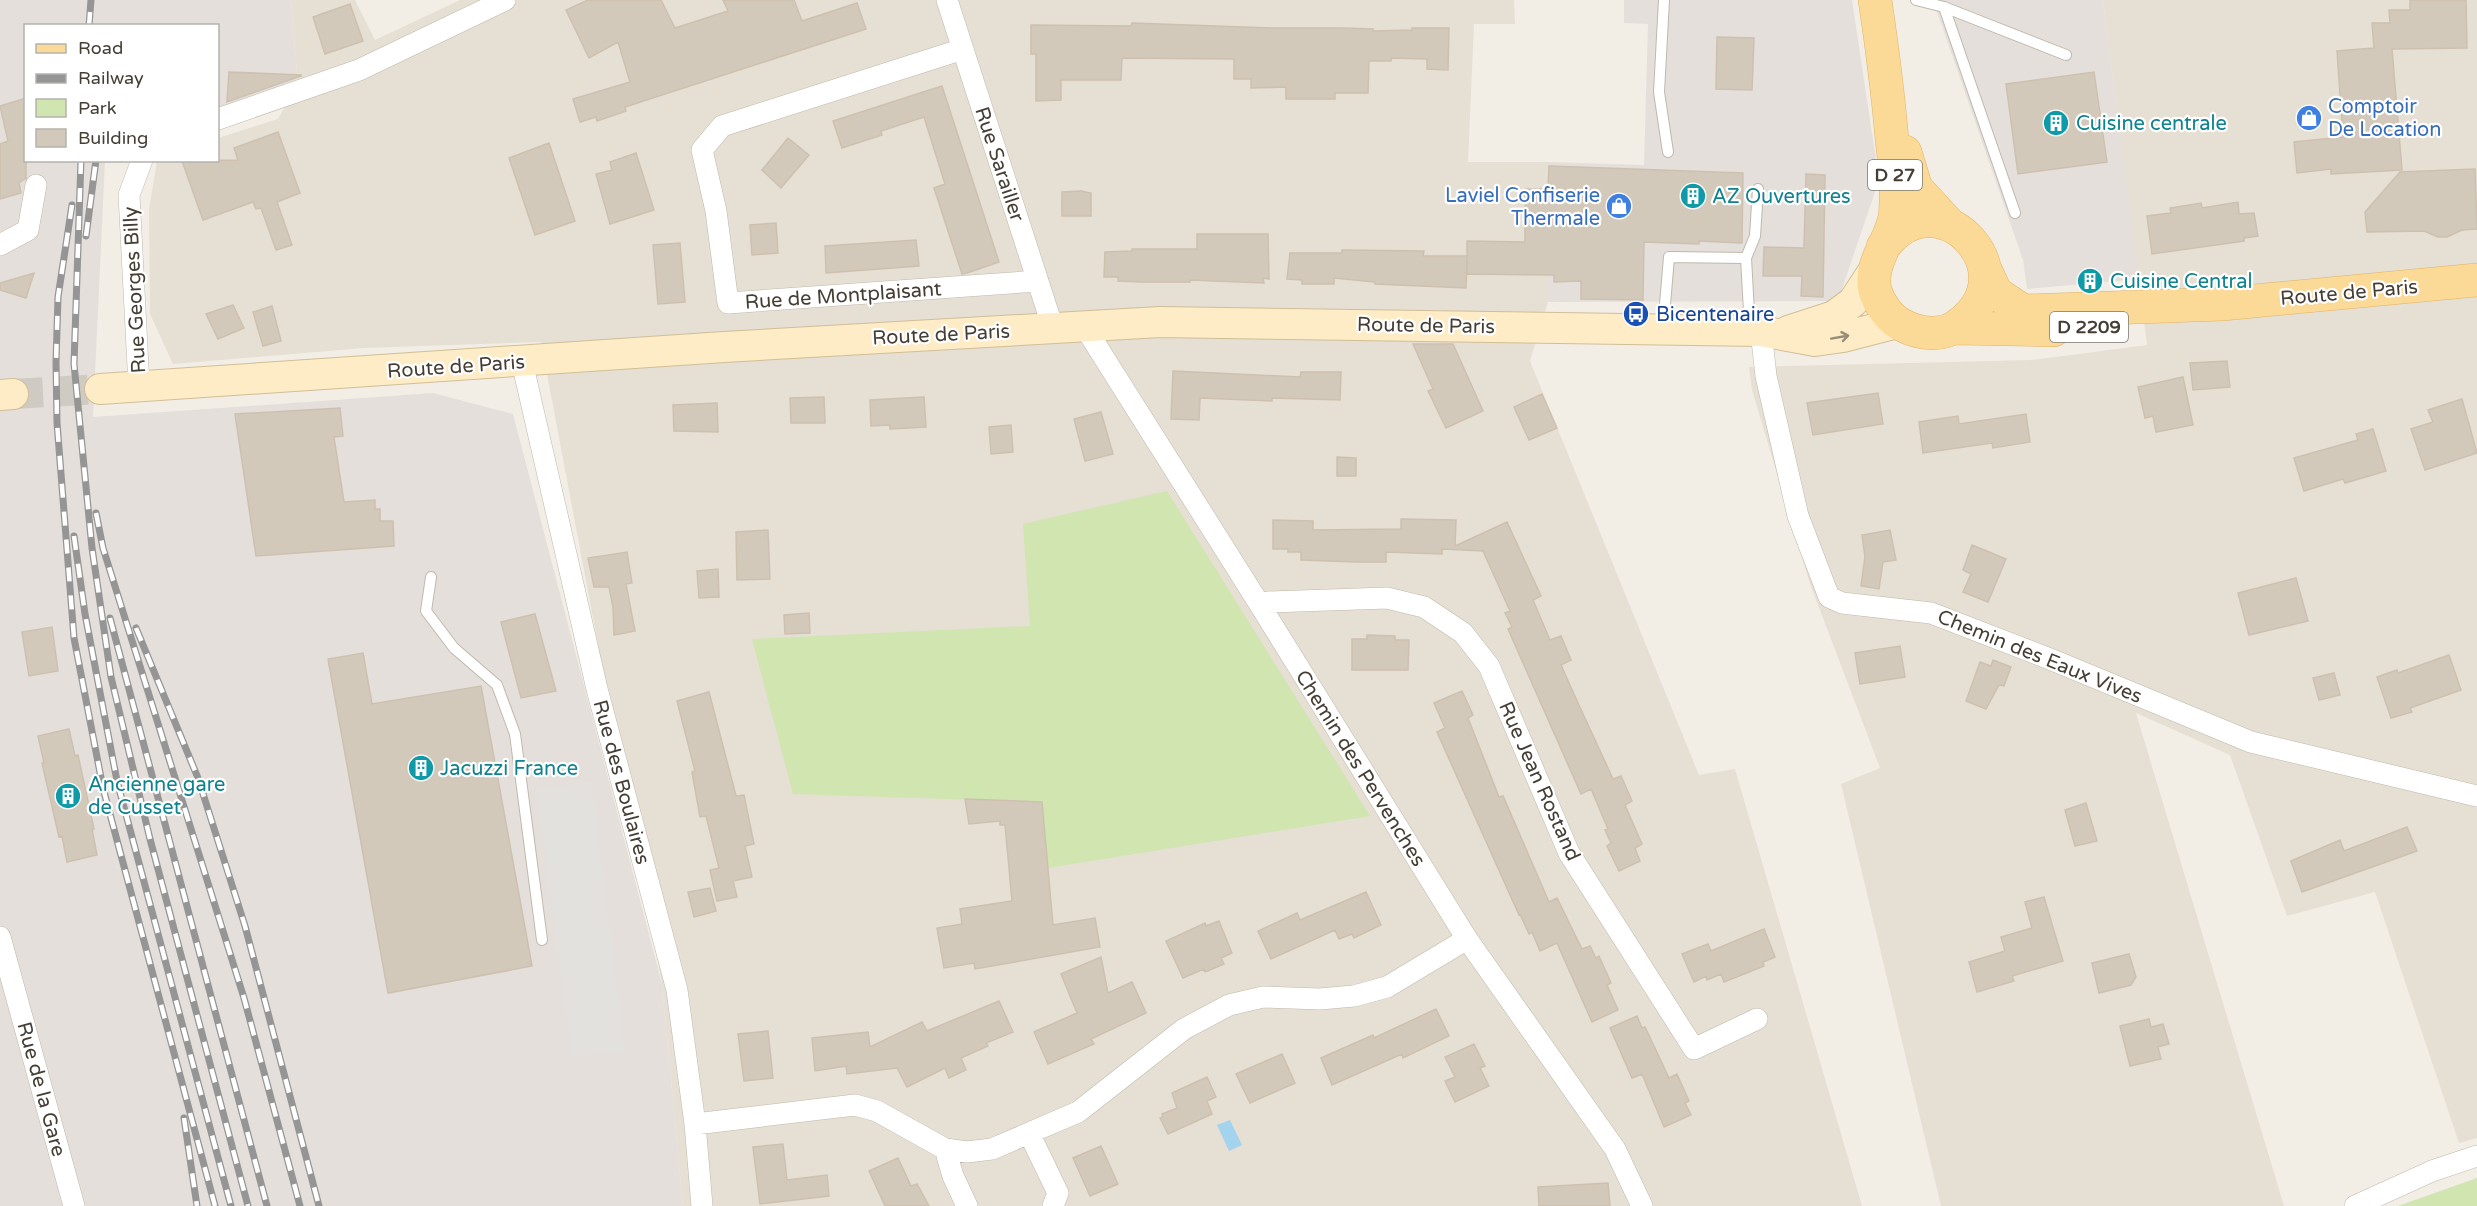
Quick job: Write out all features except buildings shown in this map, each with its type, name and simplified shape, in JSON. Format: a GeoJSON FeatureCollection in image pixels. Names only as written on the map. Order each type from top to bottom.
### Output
{"type":"FeatureCollection","features":[{"type":"Feature","properties":{"kind":"main road","name":"D 27"},"geometry":{"type":"LineString","coordinates":[[1878,1],[1897,191],[1895,217],[1879,258]]}},
{"type":"Feature","properties":{"kind":"main road","name":"D 27"},"geometry":{"type":"LineString","coordinates":[[1889,101],[1916,188],[1950,225]]}},
{"type":"Feature","properties":{"kind":"main road"},"geometry":{"type":"LineString","coordinates":[[1934,222],[1950,225],[1967,235],[1979,250],[1985,269],[1985,287],[1979,303],[1969,318],[1955,328],[1935,333],[1915,332],[1897,323],[1883,308],[1875,290],[1879,258],[1900,230],[1916,223],[1934,222]]}},
{"type":"Feature","properties":{"kind":"main road","name":"Route de Paris"},"geometry":{"type":"LineString","coordinates":[[1765,332],[1834,316],[1853,302],[1879,258]]}},
{"type":"Feature","properties":{"kind":"main road","name":"Route de Paris"},"geometry":{"type":"LineString","coordinates":[[1985,269],[1996,293],[2023,311],[2222,304],[2477,280]]}},
{"type":"Feature","properties":{"kind":"main road","name":"Route de Paris"},"geometry":{"type":"LineString","coordinates":[[1955,328],[2058,330],[2141,320],[2222,304]]}},
{"type":"Feature","properties":{"kind":"main road","name":"Route de Paris"},"geometry":{"type":"LineString","coordinates":[[100,389],[712,348],[1169,322],[1663,329],[1765,332],[1815,341],[1843,337],[1897,323]]}},
{"type":"Feature","properties":{"kind":"street"},"geometry":{"type":"LineString","coordinates":[[219,119],[359,70],[505,0]]}},
{"type":"Feature","properties":{"kind":"street","name":"Rue Sarailler"},"geometry":{"type":"LineString","coordinates":[[947,0],[1053,328]]}},
{"type":"Feature","properties":{"kind":"street","name":"Rue de Montplaisant"},"geometry":{"type":"LineString","coordinates":[[963,49],[722,126],[702,150],[716,211],[728,303],[1038,281]]}},
{"type":"Feature","properties":{"kind":"street","name":"Rue Georges Billy"},"geometry":{"type":"LineString","coordinates":[[139,386],[129,195],[141,162]]}},
{"type":"Feature","properties":{"kind":"street"},"geometry":{"type":"LineString","coordinates":[[0,246],[28,230],[36,185]]}},
{"type":"Feature","properties":{"kind":"street","name":"Chemin des Pervenches"},"geometry":{"type":"LineString","coordinates":[[1084,326],[1467,939],[1616,1149],[1642,1206]]}},
{"type":"Feature","properties":{"kind":"street","name":"Chemin des Eaux Vives"},"geometry":{"type":"LineString","coordinates":[[1765,332],[1766,376],[1798,516],[1829,597],[1842,603],[1931,613],[2050,659],[2251,742],[2477,796]]}},
{"type":"Feature","properties":{"kind":"street","name":"Rue des Boulaires"},"geometry":{"type":"LineString","coordinates":[[522,362],[597,689],[677,990],[695,1124],[702,1206]]}},
{"type":"Feature","properties":{"kind":"street","name":"Rue Jean Rostand"},"geometry":{"type":"LineString","coordinates":[[1260,605],[1268,602],[1387,598],[1424,607],[1462,633],[1489,666],[1569,853],[1694,1049],[1757,1019]]}},
{"type":"Feature","properties":{"kind":"street","name":"Rue de la Gare"},"geometry":{"type":"LineString","coordinates":[[0,937],[74,1206]]}},
{"type":"Feature","properties":{"kind":"street"},"geometry":{"type":"LineString","coordinates":[[695,1124],[855,1105],[877,1111],[945,1149],[968,1152],[992,1149],[1078,1112],[1184,1029],[1229,1005],[1263,997],[1320,999],[1354,996],[1387,987],[1467,939]]}},
{"type":"Feature","properties":{"kind":"street"},"geometry":{"type":"LineString","coordinates":[[1029,1133],[1058,1193],[1053,1206]]}},
{"type":"Feature","properties":{"kind":"street"},"geometry":{"type":"LineString","coordinates":[[945,1149],[952,1176],[967,1206]]}},
{"type":"Feature","properties":{"kind":"street"},"geometry":{"type":"LineString","coordinates":[[2355,1206],[2432,1172],[2477,1156]]}},
{"type":"Feature","properties":{"kind":"lane"},"geometry":{"type":"LineString","coordinates":[[1664,0],[1659,92],[1668,152]]}},
{"type":"Feature","properties":{"kind":"lane"},"geometry":{"type":"LineString","coordinates":[[1916,0],[1944,7],[2066,55]]}},
{"type":"Feature","properties":{"kind":"lane"},"geometry":{"type":"LineString","coordinates":[[1944,7],[2015,213]]}},
{"type":"Feature","properties":{"kind":"lane"},"geometry":{"type":"LineString","coordinates":[[1758,189],[1755,236],[1746,258],[1765,332]]}},
{"type":"Feature","properties":{"kind":"lane"},"geometry":{"type":"LineString","coordinates":[[1663,329],[1669,257],[1746,258]]}},
{"type":"Feature","properties":{"kind":"lane"},"geometry":{"type":"LineString","coordinates":[[430,577],[426,611],[454,648],[497,685],[514,734],[542,940]]}},
{"type":"Feature","properties":{"kind":"shaded area"},"geometry":{"type":"Polygon","coordinates":[[[0,0],[291,0],[298,84],[219,109],[219,24],[24,24],[24,162],[105,162],[93,417],[433,393],[513,414],[662,984],[683,1206],[0,1206],[0,0]]]}},
{"type":"Feature","properties":{"kind":"shaded area"},"geometry":{"type":"Polygon","coordinates":[[[291,0],[355,0],[375,40],[460,0],[1514,0],[1515,24],[1474,24],[1468,162],[1548,162],[1548,302],[1530,361],[1699,775],[1735,769],[1862,1206],[683,1206],[662,984],[541,342],[364,348],[173,364],[150,314],[149,210],[157,162],[219,162],[219,138],[278,119],[298,84],[291,0]]]}},
{"type":"Feature","properties":{"kind":"shaded area"},"geometry":{"type":"Polygon","coordinates":[[[1624,0],[1852,0],[1879,180],[1838,301],[1548,302],[1548,162],[1644,165],[1648,24],[1624,23],[1624,0]]]}},
{"type":"Feature","properties":{"kind":"shaded area"},"geometry":{"type":"Polygon","coordinates":[[[1933,0],[2103,0],[2139,279],[2027,289],[2023,260],[1933,0]]]}},
{"type":"Feature","properties":{"kind":"shaded area"},"geometry":{"type":"Polygon","coordinates":[[[2103,0],[2477,0],[2477,1138],[2459,1143],[2375,892],[2287,916],[2230,755],[2136,713],[2284,1206],[1941,1206],[1841,784],[1880,768],[1810,584],[1752,390],[1749,367],[2032,360],[2147,345],[2103,0]]]}},
{"type":"Feature","properties":{"kind":"shaded area"},"geometry":{"type":"Polygon","coordinates":[[[591,782],[625,1052],[572,1058],[537,789],[591,782]]]}},
{"type":"Feature","properties":{"kind":"green space"},"geometry":{"type":"Polygon","coordinates":[[[1167,491],[1370,816],[1048,868],[1042,802],[793,794],[752,639],[1030,626],[1023,524],[1167,491]]]}},
{"type":"Feature","properties":{"kind":"green space"},"geometry":{"type":"Polygon","coordinates":[[[2477,1178],[2477,1206],[2398,1206],[2477,1178]]]}},
{"type":"Feature","properties":{"kind":"water"},"geometry":{"type":"Polygon","coordinates":[[[1230,1120],[1242,1145],[1229,1151],[1217,1125],[1230,1120]]]}},
{"type":"Feature","properties":{"kind":"tunnel"},"geometry":{"type":"LineString","coordinates":[[13,394],[100,389]]}},
{"type":"Feature","properties":{"kind":"railway"},"geometry":{"type":"LineString","coordinates":[[89,24],[91,0]]}},
{"type":"Feature","properties":{"kind":"railway"},"geometry":{"type":"LineString","coordinates":[[81,162],[74,364],[92,548],[111,677],[150,839],[248,1206]]}},
{"type":"Feature","properties":{"kind":"railway"},"geometry":{"type":"LineString","coordinates":[[86,236],[96,162]]}},
{"type":"Feature","properties":{"kind":"railway"},"geometry":{"type":"LineString","coordinates":[[72,205],[58,297],[56,362],[57,423],[74,638],[103,788],[215,1206]]}},
{"type":"Feature","properties":{"kind":"railway"},"geometry":{"type":"LineString","coordinates":[[96,513],[103,548],[244,998],[300,1206]]}},
{"type":"Feature","properties":{"kind":"railway"},"geometry":{"type":"LineString","coordinates":[[74,536],[85,614],[117,781],[231,1206]]}},
{"type":"Feature","properties":{"kind":"railway"},"geometry":{"type":"LineString","coordinates":[[110,618],[267,1206]]}},
{"type":"Feature","properties":{"kind":"railway"},"geometry":{"type":"LineString","coordinates":[[136,628],[198,778],[245,926],[319,1206]]}},
{"type":"Feature","properties":{"kind":"railway"},"geometry":{"type":"LineString","coordinates":[[184,1118],[197,1206]]}},
{"type":"Feature","properties":{"kind":"place","name":"Comptoir De Location"},"geometry":{"type":"Point","coordinates":[2309,118]}},
{"type":"Feature","properties":{"kind":"place","name":"Cuisine centrale"},"geometry":{"type":"Point","coordinates":[2056,123]}},
{"type":"Feature","properties":{"kind":"place","name":"AZ Ouvertures"},"geometry":{"type":"Point","coordinates":[1693,196]}},
{"type":"Feature","properties":{"kind":"place","name":"Laviel Confiserie Thermale"},"geometry":{"type":"Point","coordinates":[1619,206]}},
{"type":"Feature","properties":{"kind":"place","name":"Cuisine Central"},"geometry":{"type":"Point","coordinates":[2090,281]}},
{"type":"Feature","properties":{"kind":"place","name":"Bicentenaire"},"geometry":{"type":"Point","coordinates":[1636,314]}},
{"type":"Feature","properties":{"kind":"place","name":"Jacuzzi France"},"geometry":{"type":"Point","coordinates":[421,768]}},
{"type":"Feature","properties":{"kind":"place","name":"Ancienne gare de Cusset"},"geometry":{"type":"Point","coordinates":[68,796]}}]}
